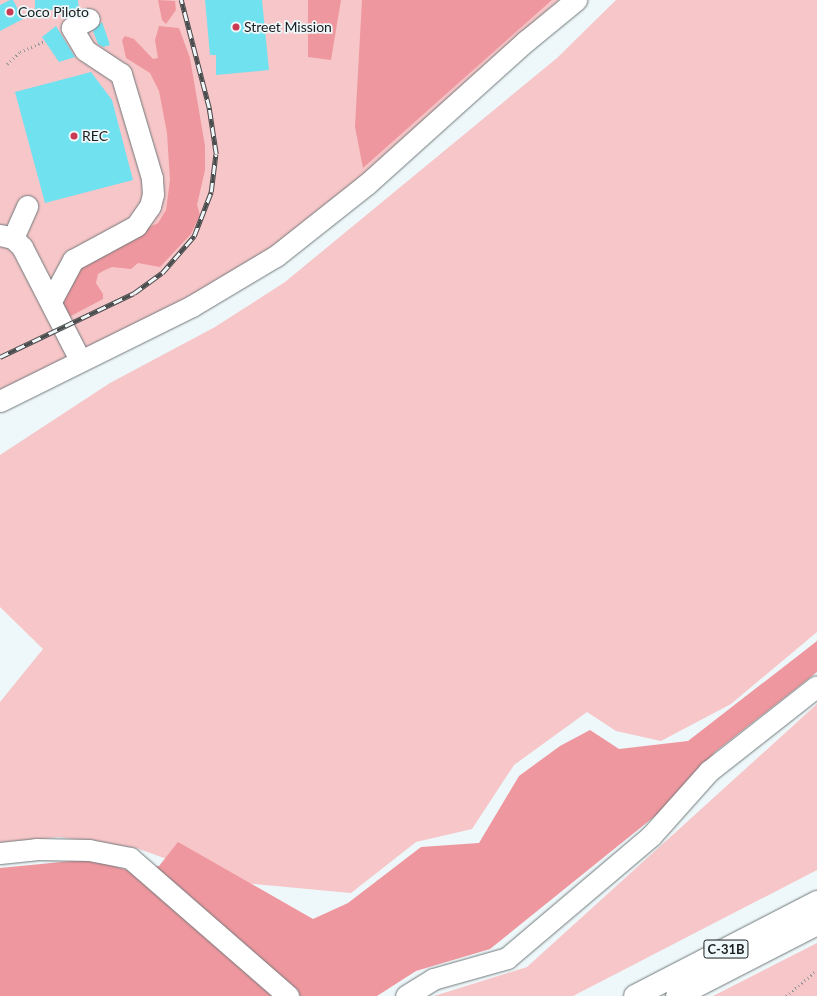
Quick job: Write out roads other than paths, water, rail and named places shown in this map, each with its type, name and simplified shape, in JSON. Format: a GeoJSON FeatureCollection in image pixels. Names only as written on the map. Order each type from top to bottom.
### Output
{"type":"FeatureCollection","features":[{"type":"Feature","properties":{"kind":"highway","name":"C-31B"},"geometry":{"type":"LineString","coordinates":[[635,996],[817,902]]}},
{"type":"Feature","properties":{"kind":"highway","name":"C-31B"},"geometry":{"type":"LineString","coordinates":[[677,996],[817,924]]}},
{"type":"Feature","properties":{"kind":"lane"},"geometry":{"type":"LineString","coordinates":[[0,401],[80,360],[192,306],[300,239],[367,184],[526,41],[576,0]]}},
{"type":"Feature","properties":{"kind":"lane"},"geometry":{"type":"LineString","coordinates":[[51,301],[73,260],[136,226],[150,206],[153,194],[152,178],[121,74],[85,50],[72,28],[90,19]]}},
{"type":"Feature","properties":{"kind":"lane"},"geometry":{"type":"LineString","coordinates":[[27,206],[3,235],[22,246],[80,360]]}},
{"type":"Feature","properties":{"kind":"lane"},"geometry":{"type":"LineString","coordinates":[[406,996],[433,980],[507,958],[651,836],[709,771],[817,686]]}},
{"type":"Feature","properties":{"kind":"lane"},"geometry":{"type":"LineString","coordinates":[[0,853],[36,849],[90,850],[130,858],[206,922],[288,996]]}},
{"type":"Feature","properties":{"kind":"railway"},"geometry":{"type":"LineString","coordinates":[[0,357],[134,293],[162,273],[194,236],[211,192],[216,154],[209,108],[181,0]]}},
{"type":"Feature","properties":{"kind":"place","name":"Coco Piloto"},"geometry":{"type":"Point","coordinates":[10,12]}},
{"type":"Feature","properties":{"kind":"place","name":"Street Mission"},"geometry":{"type":"Point","coordinates":[236,27]}},
{"type":"Feature","properties":{"kind":"place","name":"REC"},"geometry":{"type":"Point","coordinates":[74,136]}}]}
